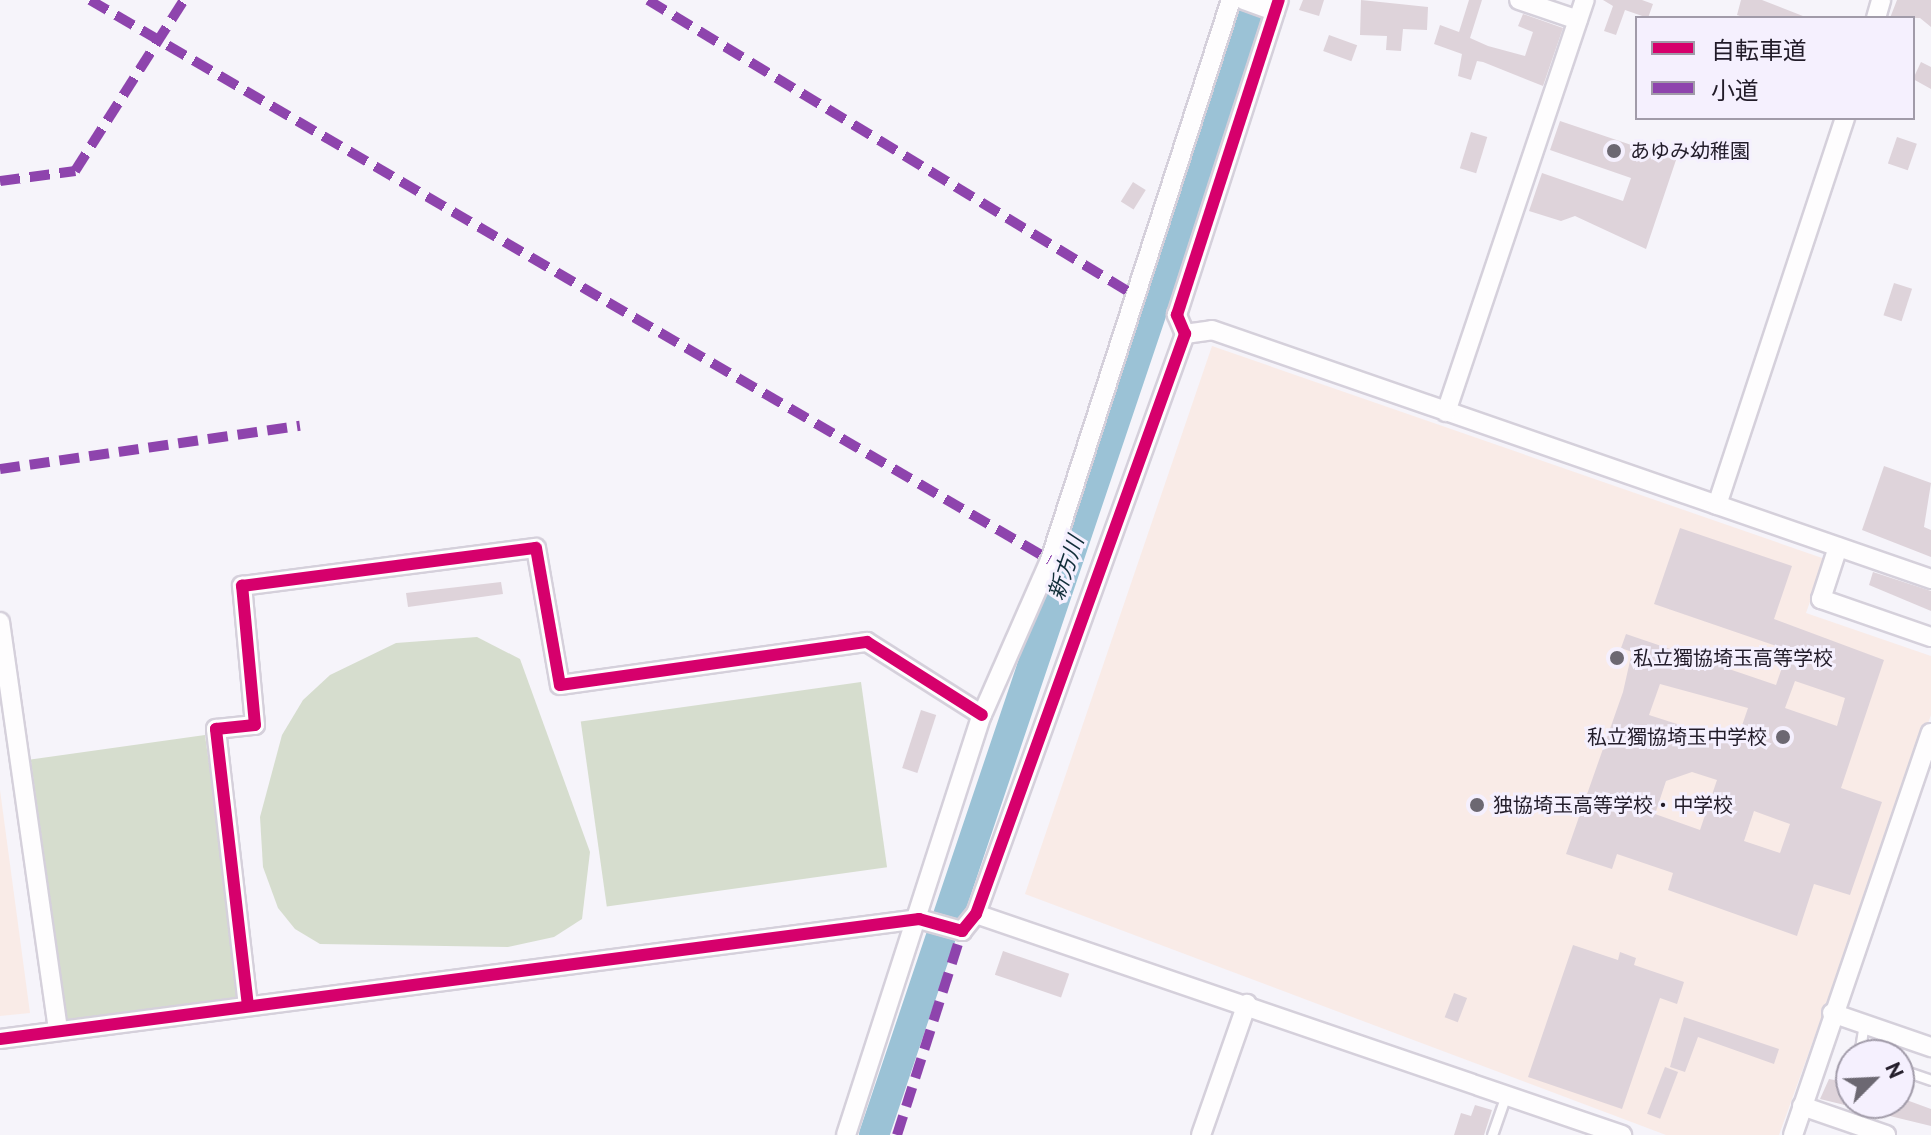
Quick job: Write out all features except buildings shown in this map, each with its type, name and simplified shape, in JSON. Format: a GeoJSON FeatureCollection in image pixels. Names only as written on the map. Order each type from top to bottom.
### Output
{"type":"FeatureCollection","features":[{"type":"Feature","properties":{"kind":"street"},"geometry":{"type":"LineString","coordinates":[[0,1039],[926,920],[962,931],[976,914],[1185,334],[1177,315],[1274,6],[1235,0],[1037,599],[982,715],[926,920],[846,1135]]}},
{"type":"Feature","properties":{"kind":"street"},"geometry":{"type":"LineString","coordinates":[[1519,0],[1578,20]]}},
{"type":"Feature","properties":{"kind":"street"},"geometry":{"type":"LineString","coordinates":[[1446,412],[1585,0]]}},
{"type":"Feature","properties":{"kind":"street"},"geometry":{"type":"LineString","coordinates":[[1717,505],[1844,120]]}},
{"type":"Feature","properties":{"kind":"street"},"geometry":{"type":"LineString","coordinates":[[1185,334],[1212,330],[1931,579]]}},
{"type":"Feature","properties":{"kind":"street"},"geometry":{"type":"LineString","coordinates":[[1838,547],[1821,599],[1931,637]]}},
{"type":"Feature","properties":{"kind":"street"},"geometry":{"type":"LineString","coordinates":[[248,1006],[216,729],[255,725],[242,586],[536,548],[560,685],[867,642],[982,715]]}},
{"type":"Feature","properties":{"kind":"street"},"geometry":{"type":"LineString","coordinates":[[0,622],[58,1030]]}},
{"type":"Feature","properties":{"kind":"street"},"geometry":{"type":"LineString","coordinates":[[1793,1135],[1832,1013],[1931,733]]}},
{"type":"Feature","properties":{"kind":"street"},"geometry":{"type":"LineString","coordinates":[[976,914],[1507,1092],[1622,1135]]}},
{"type":"Feature","properties":{"kind":"street"},"geometry":{"type":"LineString","coordinates":[[1201,1135],[1247,1004]]}},
{"type":"Feature","properties":{"kind":"street"},"geometry":{"type":"LineString","coordinates":[[1832,1013],[1931,1047]]}},
{"type":"Feature","properties":{"kind":"street"},"geometry":{"type":"LineString","coordinates":[[1802,1106],[1886,1135]]}},
{"type":"Feature","properties":{"kind":"lane"},"geometry":{"type":"LineString","coordinates":[[1862,1039],[1864,1024]]}},
{"type":"Feature","properties":{"kind":"lane"},"geometry":{"type":"LineString","coordinates":[[1492,1135],[1507,1092]]}},
{"type":"Feature","properties":{"kind":"shaded area","name":"独協埼玉高等学校・中学校"},"geometry":{"type":"Polygon","coordinates":[[[1212,346],[1825,559],[1806,613],[1931,656],[1931,715],[1779,1135],[1666,1135],[1025,894],[1212,346]]]}},
{"type":"Feature","properties":{"kind":"shaded area"},"geometry":{"type":"Polygon","coordinates":[[[0,790],[30,1013],[0,1016],[0,790]]]}},
{"type":"Feature","properties":{"kind":"green space"},"geometry":{"type":"Polygon","coordinates":[[[477,637],[520,659],[590,852],[582,919],[554,937],[508,947],[320,944],[295,929],[278,908],[263,867],[260,817],[282,735],[303,700],[330,675],[396,643],[477,637]]]}},
{"type":"Feature","properties":{"kind":"green space"},"geometry":{"type":"Polygon","coordinates":[[[861,682],[887,867],[607,907],[581,721],[861,682]]]}},
{"type":"Feature","properties":{"kind":"green space"},"geometry":{"type":"Polygon","coordinates":[[[205,735],[242,998],[68,1023],[31,759],[205,735]]]}},
{"type":"Feature","properties":{"kind":"waterway","name":"新方川"},"geometry":{"type":"LineString","coordinates":[[874,1135],[1257,0]]}},
{"type":"Feature","properties":{"kind":"marked path"},"geometry":{"type":"LineString","coordinates":[[90,0],[1050,560]]}},
{"type":"Feature","properties":{"kind":"marked path"},"geometry":{"type":"LineString","coordinates":[[0,181],[75,171],[184,0]]}},
{"type":"Feature","properties":{"kind":"marked path"},"geometry":{"type":"LineString","coordinates":[[648,0],[1134,295]]}},
{"type":"Feature","properties":{"kind":"marked path"},"geometry":{"type":"LineString","coordinates":[[0,469],[300,426]]}},
{"type":"Feature","properties":{"kind":"marked path"},"geometry":{"type":"LineString","coordinates":[[897,1135],[962,931]]}},
{"type":"Feature","properties":{"kind":"cycle path"},"geometry":{"type":"LineString","coordinates":[[0,1039],[919,919],[962,931],[976,914],[1185,334],[1177,315],[1279,0]]}},
{"type":"Feature","properties":{"kind":"cycle path"},"geometry":{"type":"LineString","coordinates":[[248,1006],[216,729],[255,725],[242,586],[536,548],[560,685],[867,642],[982,715]]}},
{"type":"Feature","properties":{"kind":"place","name":"あゆみ幼稚園"},"geometry":{"type":"Point","coordinates":[1614,151]}},
{"type":"Feature","properties":{"kind":"place","name":"私立獨協埼玉高等学校"},"geometry":{"type":"Point","coordinates":[1617,658]}},
{"type":"Feature","properties":{"kind":"place","name":"私立獨協埼玉中学校"},"geometry":{"type":"Point","coordinates":[1783,737]}},
{"type":"Feature","properties":{"kind":"place","name":"独協埼玉高等学校・中学校"},"geometry":{"type":"Point","coordinates":[1477,805]}}]}
